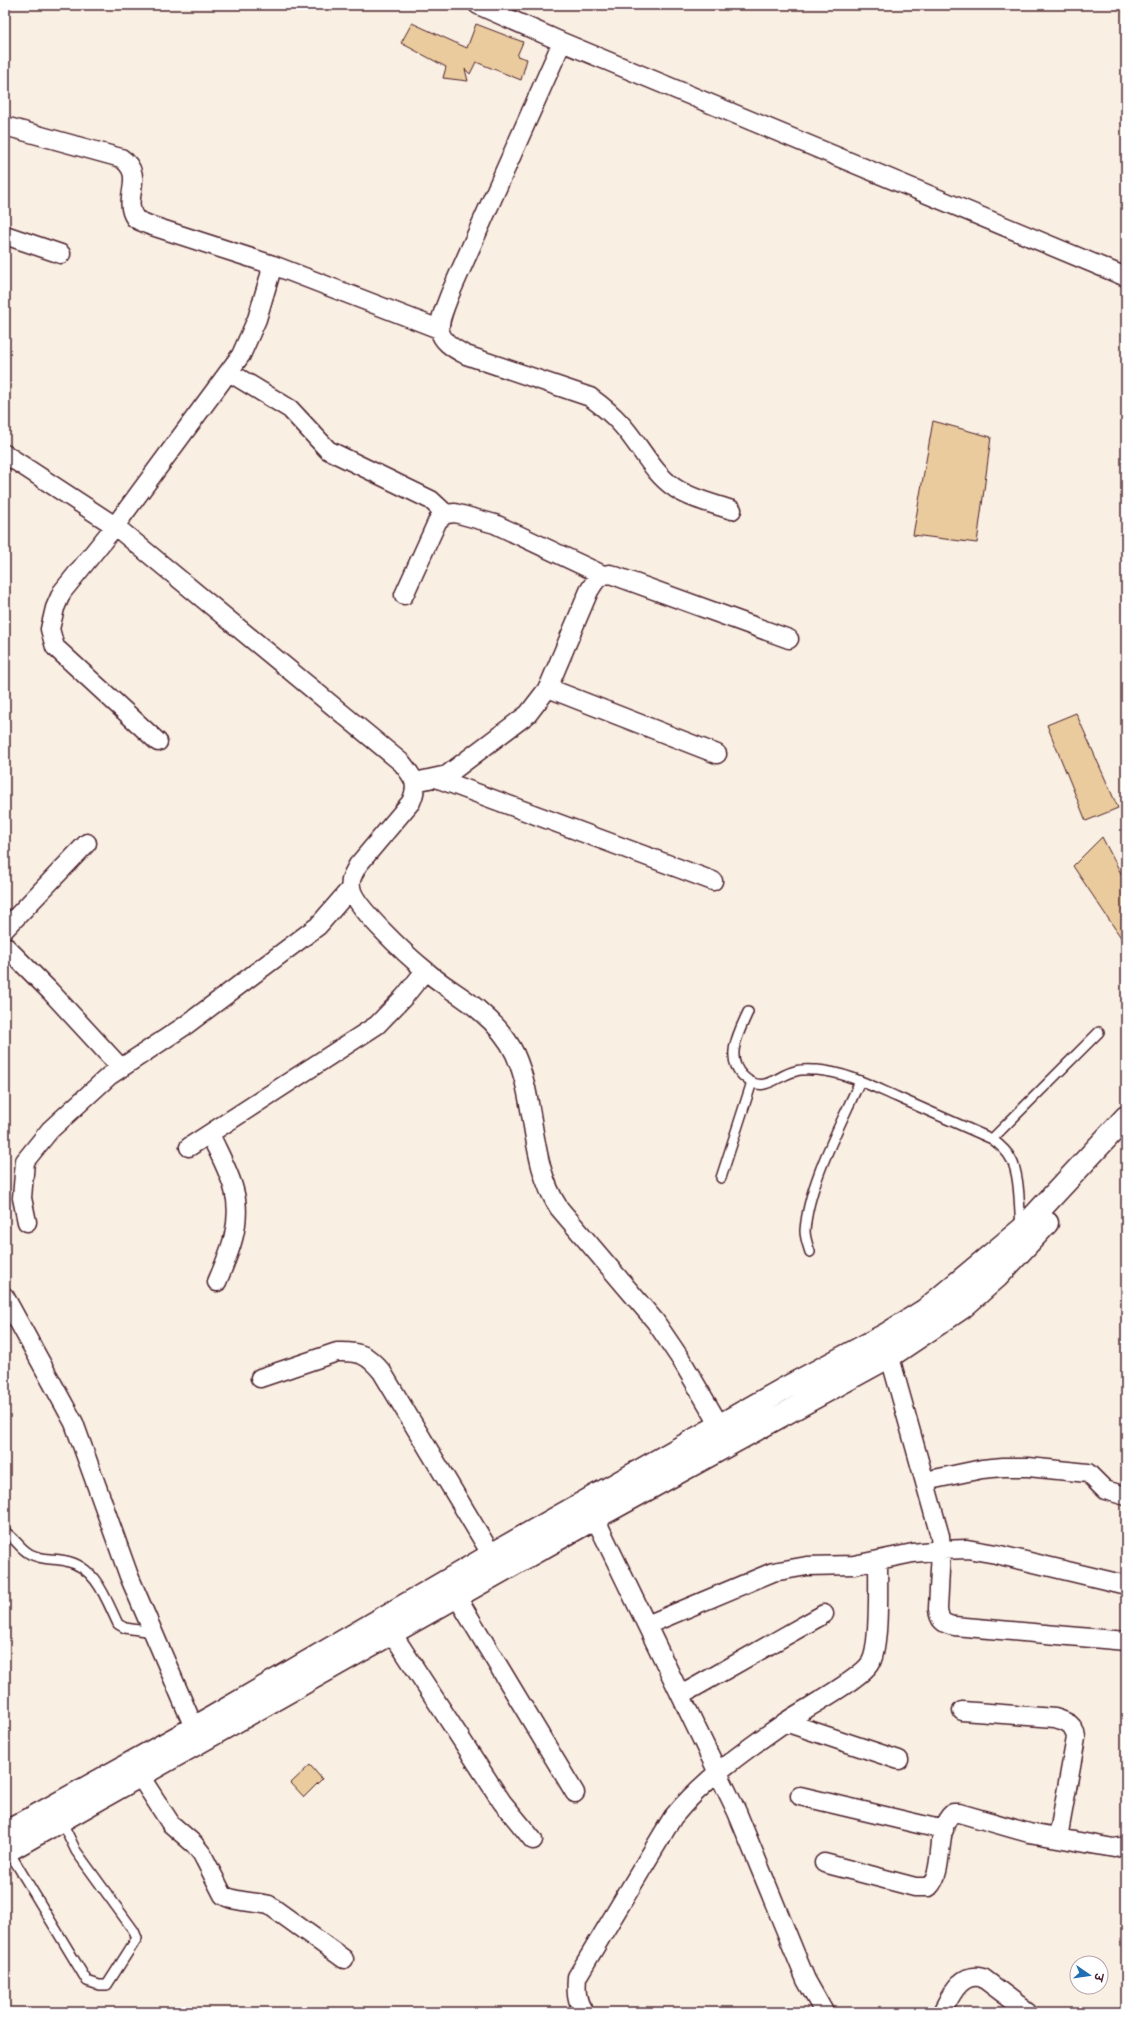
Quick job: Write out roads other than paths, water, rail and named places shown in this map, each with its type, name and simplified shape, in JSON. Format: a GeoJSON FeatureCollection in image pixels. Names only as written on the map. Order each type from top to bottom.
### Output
{"type":"FeatureCollection","features":[{"type":"Feature","properties":{"kind":"main road"},"geometry":{"type":"LineString","coordinates":[[6,1845],[497,1563],[720,1426],[782,1390],[885,1335],[925,1310],[1022,1229],[1126,1117]]}},
{"type":"Feature","properties":{"kind":"main road"},"geometry":{"type":"LineString","coordinates":[[6,1845],[61,1820],[140,1776],[197,1735],[392,1633],[457,1597],[497,1563],[595,1518],[890,1356],[963,1308],[997,1277],[1126,1139]]}},
{"type":"Feature","properties":{"kind":"street"},"geometry":{"type":"LineString","coordinates":[[478,5],[562,42],[1126,277]]}},
{"type":"Feature","properties":{"kind":"street"},"geometry":{"type":"LineString","coordinates":[[562,42],[450,294],[439,329],[443,340],[449,346],[466,355],[590,397],[621,423],[657,470],[675,488],[688,495],[732,510]]}},
{"type":"Feature","properties":{"kind":"street"},"geometry":{"type":"LineString","coordinates":[[5,126],[122,158],[129,163],[134,175],[131,209],[136,218],[148,225],[273,266],[439,329]]}},
{"type":"Feature","properties":{"kind":"street"},"geometry":{"type":"LineString","coordinates":[[5,235],[61,254]]}},
{"type":"Feature","properties":{"kind":"street"},"geometry":{"type":"LineString","coordinates":[[158,742],[55,647],[50,629],[55,608],[62,592],[115,526],[241,355],[252,333],[273,266]]}},
{"type":"Feature","properties":{"kind":"street"},"geometry":{"type":"LineString","coordinates":[[229,372],[290,409],[328,450],[431,500],[446,514]]}},
{"type":"Feature","properties":{"kind":"street"},"geometry":{"type":"LineString","coordinates":[[5,454],[115,526],[402,763],[415,782],[415,792],[411,802],[358,865],[352,876],[350,888],[318,926],[186,1025],[109,1076],[50,1130],[26,1161],[22,1198],[27,1222]]}},
{"type":"Feature","properties":{"kind":"street"},"geometry":{"type":"LineString","coordinates":[[404,595],[438,520],[446,514],[455,513],[495,524],[602,575]]}},
{"type":"Feature","properties":{"kind":"street"},"geometry":{"type":"LineString","coordinates":[[415,782],[447,775],[528,714],[548,688],[589,591],[595,580],[602,575],[610,574],[789,639]]}},
{"type":"Feature","properties":{"kind":"street"},"geometry":{"type":"LineString","coordinates":[[548,688],[717,754]]}},
{"type":"Feature","properties":{"kind":"street"},"geometry":{"type":"LineString","coordinates":[[436,778],[713,881]]}},
{"type":"Feature","properties":{"kind":"street"},"geometry":{"type":"LineString","coordinates":[[5,929],[87,843]]}},
{"type":"Feature","properties":{"kind":"street"},"geometry":{"type":"LineString","coordinates":[[350,888],[366,913],[425,971],[481,1012],[508,1041],[522,1074],[541,1167],[551,1195],[559,1208],[655,1321],[682,1361],[720,1426]]}},
{"type":"Feature","properties":{"kind":"street"},"geometry":{"type":"LineString","coordinates":[[5,946],[50,990],[121,1068]]}},
{"type":"Feature","properties":{"kind":"street"},"geometry":{"type":"LineString","coordinates":[[189,1147],[377,1025],[404,997],[425,971]]}},
{"type":"Feature","properties":{"kind":"street"},"geometry":{"type":"LineString","coordinates":[[210,1134],[231,1180],[235,1192],[237,1211],[236,1227],[230,1252],[217,1282]]}},
{"type":"Feature","properties":{"kind":"street"},"geometry":{"type":"LineString","coordinates":[[5,1297],[74,1423],[129,1576],[197,1735]]}},
{"type":"Feature","properties":{"kind":"street"},"geometry":{"type":"LineString","coordinates":[[885,1335],[937,1525],[941,1550],[938,1609],[939,1617],[942,1622],[954,1626],[1126,1641]]}},
{"type":"Feature","properties":{"kind":"street"},"geometry":{"type":"LineString","coordinates":[[260,1378],[337,1352],[361,1354],[372,1359],[382,1372],[497,1563]]}},
{"type":"Feature","properties":{"kind":"street"},"geometry":{"type":"LineString","coordinates":[[925,1481],[1003,1466],[1028,1467],[1088,1473],[1105,1490],[1126,1496]]}},
{"type":"Feature","properties":{"kind":"street"},"geometry":{"type":"LineString","coordinates":[[595,1518],[754,1850],[806,1980],[824,2012]]}},
{"type":"Feature","properties":{"kind":"street"},"geometry":{"type":"LineString","coordinates":[[647,1625],[773,1572],[807,1566],[854,1565],[941,1550],[967,1549],[996,1554],[1126,1585]]}},
{"type":"Feature","properties":{"kind":"street"},"geometry":{"type":"LineString","coordinates":[[584,2012],[579,2005],[576,1992],[578,1977],[673,1817],[687,1800],[717,1772],[785,1722],[849,1682],[871,1663],[875,1649],[878,1560]]}},
{"type":"Feature","properties":{"kind":"street"},"geometry":{"type":"LineString","coordinates":[[457,1597],[575,1793]]}},
{"type":"Feature","properties":{"kind":"street"},"geometry":{"type":"LineString","coordinates":[[680,1695],[824,1614]]}},
{"type":"Feature","properties":{"kind":"street"},"geometry":{"type":"LineString","coordinates":[[392,1633],[502,1802],[532,1840]]}},
{"type":"Feature","properties":{"kind":"street"},"geometry":{"type":"LineString","coordinates":[[962,1711],[1055,1718],[1069,1722],[1074,1728],[1076,1738],[1058,1838]]}},
{"type":"Feature","properties":{"kind":"street"},"geometry":{"type":"LineString","coordinates":[[785,1722],[899,1760]]}},
{"type":"Feature","properties":{"kind":"street"},"geometry":{"type":"LineString","coordinates":[[140,1776],[171,1824],[194,1844],[202,1854],[223,1895],[229,1899],[254,1901],[269,1905],[344,1959]]}},
{"type":"Feature","properties":{"kind":"street"},"geometry":{"type":"LineString","coordinates":[[800,1796],[944,1830]]}},
{"type":"Feature","properties":{"kind":"street"},"geometry":{"type":"LineString","coordinates":[[824,1863],[915,1887],[929,1888],[936,1878],[944,1830],[948,1816],[959,1812],[1029,1832],[1058,1838],[1114,1848],[1126,1846]]}},
{"type":"Feature","properties":{"kind":"street"},"geometry":{"type":"LineString","coordinates":[[942,2012],[963,1981],[969,1976],[975,1975],[983,1978],[1028,2012]]}},
{"type":"Feature","properties":{"kind":"lane"},"geometry":{"type":"LineString","coordinates":[[748,1012],[739,1034],[734,1054],[735,1066],[744,1077],[760,1085],[773,1082],[795,1071],[818,1070],[860,1081],[992,1139],[1002,1146],[1012,1160],[1016,1177],[1022,1229]]}},
{"type":"Feature","properties":{"kind":"lane"},"geometry":{"type":"LineString","coordinates":[[992,1139],[1099,1032]]}},
{"type":"Feature","properties":{"kind":"lane"},"geometry":{"type":"LineString","coordinates":[[810,1252],[805,1233],[809,1206],[831,1145],[860,1081]]}},
{"type":"Feature","properties":{"kind":"lane"},"geometry":{"type":"LineString","coordinates":[[721,1178],[752,1082]]}},
{"type":"Feature","properties":{"kind":"lane"},"geometry":{"type":"LineString","coordinates":[[5,1532],[22,1549],[32,1555],[45,1560],[65,1560],[86,1569],[94,1577],[118,1624],[125,1628],[152,1632]]}},
{"type":"Feature","properties":{"kind":"lane"},"geometry":{"type":"LineString","coordinates":[[6,1845],[87,1981],[98,1985],[107,1985],[138,1938],[76,1851],[61,1820]]}}]}
